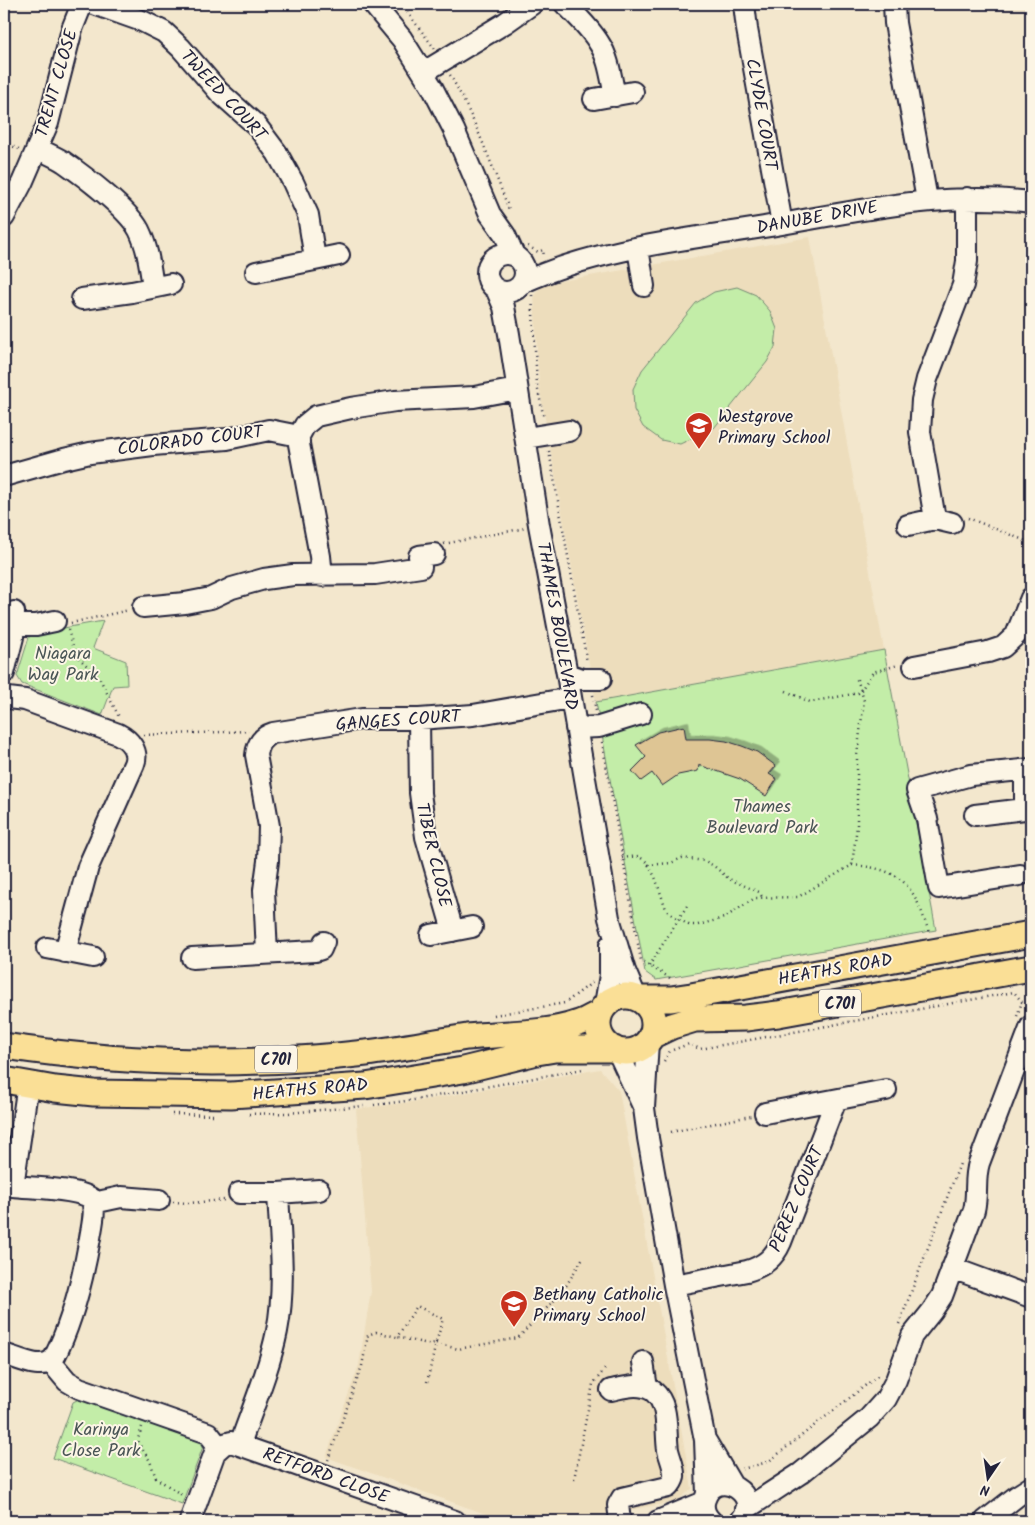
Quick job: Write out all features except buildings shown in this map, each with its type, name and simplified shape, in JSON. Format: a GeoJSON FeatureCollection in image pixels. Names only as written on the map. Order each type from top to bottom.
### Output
{"type":"FeatureCollection","features":[{"type":"Feature","properties":{"kind":"main road","name":"HEATHS ROAD"},"geometry":{"type":"LineString","coordinates":[[637,998],[691,996],[1031,934]]}},
{"type":"Feature","properties":{"kind":"main road","name":"HEATHS ROAD"},"geometry":{"type":"LineString","coordinates":[[649,1039],[672,1026],[694,1019],[746,1018],[778,1014],[1026,974]]}},
{"type":"Feature","properties":{"kind":"main road","name":"C701"},"geometry":{"type":"LineString","coordinates":[[602,1009],[618,997],[637,998]]}},
{"type":"Feature","properties":{"kind":"main road"},"geometry":{"type":"LineString","coordinates":[[637,998],[646,1004],[654,1019],[654,1028],[649,1039]]}},
{"type":"Feature","properties":{"kind":"main road","name":"HEATHS ROAD"},"geometry":{"type":"LineString","coordinates":[[13,1047],[59,1054],[174,1062],[308,1058],[366,1053],[467,1037],[554,1028],[580,1023],[602,1009]]}},
{"type":"Feature","properties":{"kind":"main road"},"geometry":{"type":"LineString","coordinates":[[602,1009],[598,1022],[598,1031],[602,1039],[616,1050]]}},
{"type":"Feature","properties":{"kind":"main road","name":"C701"},"geometry":{"type":"LineString","coordinates":[[616,1050],[634,1051],[649,1039]]}},
{"type":"Feature","properties":{"kind":"main road"},"geometry":{"type":"LineString","coordinates":[[13,1047],[29,1059],[28,1084]]}},
{"type":"Feature","properties":{"kind":"main road","name":"HEATHS ROAD"},"geometry":{"type":"LineString","coordinates":[[4,1080],[94,1093],[124,1095],[231,1095],[365,1086],[422,1077],[555,1049],[616,1050]]}},
{"type":"Feature","properties":{"kind":"street","name":"TRENT CLOSE"},"geometry":{"type":"LineString","coordinates":[[4,217],[22,183],[48,122],[72,29],[82,4]]}},
{"type":"Feature","properties":{"kind":"street","name":"TWEED COURT"},"geometry":{"type":"LineString","coordinates":[[94,4],[142,21],[164,32],[181,48],[219,92],[256,125],[277,153],[308,215],[315,259]]}},
{"type":"Feature","properties":{"kind":"street"},"geometry":{"type":"LineString","coordinates":[[373,4],[402,39],[424,72],[451,123],[490,214],[526,271],[522,284],[509,292],[497,291],[487,277],[493,239],[490,214]]}},
{"type":"Feature","properties":{"kind":"street"},"geometry":{"type":"LineString","coordinates":[[424,72],[505,23],[532,4]]}},
{"type":"Feature","properties":{"kind":"street"},"geometry":{"type":"LineString","coordinates":[[565,4],[585,24],[600,44],[624,94],[594,100]]}},
{"type":"Feature","properties":{"kind":"street","name":"CLYDE COURT"},"geometry":{"type":"LineString","coordinates":[[744,4],[782,224]]}},
{"type":"Feature","properties":{"kind":"street"},"geometry":{"type":"LineString","coordinates":[[894,4],[895,23],[927,200]]}},
{"type":"Feature","properties":{"kind":"street"},"geometry":{"type":"LineString","coordinates":[[37,148],[64,162],[122,209],[138,228],[162,285],[81,300]]}},
{"type":"Feature","properties":{"kind":"street"},"geometry":{"type":"LineString","coordinates":[[908,525],[950,520],[920,432],[922,400],[927,379],[963,285],[967,261],[967,198]]}},
{"type":"Feature","properties":{"kind":"street","name":"DANUBE DRIVE"},"geometry":{"type":"LineString","coordinates":[[522,284],[548,271],[638,248],[868,208],[927,200],[967,198],[996,198],[1031,202]]}},
{"type":"Feature","properties":{"kind":"street"},"geometry":{"type":"LineString","coordinates":[[638,248],[644,286]]}},
{"type":"Feature","properties":{"kind":"street"},"geometry":{"type":"LineString","coordinates":[[491,260],[502,254],[518,258]]}},
{"type":"Feature","properties":{"kind":"street"},"geometry":{"type":"LineString","coordinates":[[255,271],[338,255]]}},
{"type":"Feature","properties":{"kind":"street","name":"DANUBE DRIVE"},"geometry":{"type":"LineString","coordinates":[[518,258],[546,261],[605,256]]}},
{"type":"Feature","properties":{"kind":"street","name":"THAMES BOULEVARD"},"geometry":{"type":"LineString","coordinates":[[509,334],[522,284]]}},
{"type":"Feature","properties":{"kind":"street","name":"THAMES BOULEVARD"},"geometry":{"type":"LineString","coordinates":[[497,291],[504,307],[509,334],[541,534],[609,918],[625,971],[637,998]]}},
{"type":"Feature","properties":{"kind":"street"},"geometry":{"type":"LineString","coordinates":[[322,576],[320,556],[298,444],[299,436],[305,426],[316,416],[351,408],[395,401],[474,397],[517,389]]}},
{"type":"Feature","properties":{"kind":"street","name":"COLORADO COURT"},"geometry":{"type":"LineString","coordinates":[[4,476],[90,453],[152,445],[227,439],[269,430],[299,436]]}},
{"type":"Feature","properties":{"kind":"street"},"geometry":{"type":"LineString","coordinates":[[526,438],[569,431]]}},
{"type":"Feature","properties":{"kind":"street"},"geometry":{"type":"LineString","coordinates":[[140,609],[212,598],[232,588],[264,579],[293,575],[375,574],[421,567],[419,556],[438,549]]}},
{"type":"Feature","properties":{"kind":"street"},"geometry":{"type":"LineString","coordinates":[[914,666],[982,654],[1003,647],[1016,635],[1031,598]]}},
{"type":"Feature","properties":{"kind":"street"},"geometry":{"type":"LineString","coordinates":[[4,673],[13,637],[14,618],[36,625],[56,621]]}},
{"type":"Feature","properties":{"kind":"street"},"geometry":{"type":"LineString","coordinates":[[567,674],[582,678],[601,679]]}},
{"type":"Feature","properties":{"kind":"street"},"geometry":{"type":"LineString","coordinates":[[5,693],[118,734],[126,732],[135,751],[135,760],[88,867],[56,950],[93,957]]}},
{"type":"Feature","properties":{"kind":"street","name":"GANGES COURT"},"geometry":{"type":"LineString","coordinates":[[262,740],[273,733],[362,719],[419,719],[473,715],[571,698]]}},
{"type":"Feature","properties":{"kind":"street"},"geometry":{"type":"LineString","coordinates":[[576,728],[599,727],[642,714]]}},
{"type":"Feature","properties":{"kind":"street","name":"TIBER CLOSE"},"geometry":{"type":"LineString","coordinates":[[419,719],[420,793],[426,837],[462,929],[432,935]]}},
{"type":"Feature","properties":{"kind":"street"},"geometry":{"type":"LineString","coordinates":[[262,740],[256,755],[269,826],[268,861],[264,890],[267,954]]}},
{"type":"Feature","properties":{"kind":"street"},"geometry":{"type":"LineString","coordinates":[[975,815],[1025,810],[1028,770],[971,775],[917,790],[927,818],[939,888],[1020,875]]}},
{"type":"Feature","properties":{"kind":"street","name":"THAMES BOULEVARD"},"geometry":{"type":"LineString","coordinates":[[602,1009],[610,974],[609,918]]}},
{"type":"Feature","properties":{"kind":"street"},"geometry":{"type":"LineString","coordinates":[[192,959],[316,951]]}},
{"type":"Feature","properties":{"kind":"street"},"geometry":{"type":"LineString","coordinates":[[743,1517],[774,1489],[801,1473],[869,1418],[886,1399],[896,1380],[912,1336],[942,1296],[976,1201],[978,1163],[1023,1023]]}},
{"type":"Feature","properties":{"kind":"street"},"geometry":{"type":"LineString","coordinates":[[649,1039],[645,1072],[644,1108],[674,1285],[705,1440],[708,1509]]}},
{"type":"Feature","properties":{"kind":"street"},"geometry":{"type":"LineString","coordinates":[[616,1050],[644,1108]]}},
{"type":"Feature","properties":{"kind":"street"},"geometry":{"type":"LineString","coordinates":[[4,1354],[35,1363],[46,1364],[50,1362],[57,1352],[85,1270],[94,1215],[93,1203],[89,1196],[77,1193],[8,1186],[28,1084]]}},
{"type":"Feature","properties":{"kind":"street"},"geometry":{"type":"LineString","coordinates":[[765,1113],[886,1090]]}},
{"type":"Feature","properties":{"kind":"street","name":"PEREZ COURT"},"geometry":{"type":"LineString","coordinates":[[674,1285],[758,1268],[771,1258],[781,1242],[836,1100]]}},
{"type":"Feature","properties":{"kind":"street"},"geometry":{"type":"LineString","coordinates":[[239,1193],[319,1190]]}},
{"type":"Feature","properties":{"kind":"street"},"geometry":{"type":"LineString","coordinates":[[190,1521],[215,1452],[228,1445],[269,1362],[277,1331],[281,1302],[282,1275],[278,1193]]}},
{"type":"Feature","properties":{"kind":"street"},"geometry":{"type":"LineString","coordinates":[[93,1203],[121,1198],[159,1200]]}},
{"type":"Feature","properties":{"kind":"street"},"geometry":{"type":"LineString","coordinates":[[952,1268],[1031,1297]]}},
{"type":"Feature","properties":{"kind":"street"},"geometry":{"type":"LineString","coordinates":[[50,1362],[72,1384],[118,1403],[208,1433],[228,1445]]}},
{"type":"Feature","properties":{"kind":"street"},"geometry":{"type":"LineString","coordinates":[[643,1362],[647,1388]]}},
{"type":"Feature","properties":{"kind":"street"},"geometry":{"type":"LineString","coordinates":[[611,1390],[631,1386],[647,1388],[658,1397],[665,1415],[668,1450],[674,1473],[674,1479],[668,1487],[662,1490],[628,1495],[622,1498],[618,1504],[620,1521]]}},
{"type":"Feature","properties":{"kind":"street"},"geometry":{"type":"LineString","coordinates":[[705,1440],[732,1482],[744,1494],[746,1502],[743,1517]]}},
{"type":"Feature","properties":{"kind":"street","name":"RETFORD CLOSE"},"geometry":{"type":"LineString","coordinates":[[228,1445],[455,1521]]}},
{"type":"Feature","properties":{"kind":"street"},"geometry":{"type":"LineString","coordinates":[[708,1509],[712,1488],[719,1485],[732,1482],[774,1489]]}},
{"type":"Feature","properties":{"kind":"street"},"geometry":{"type":"LineString","coordinates":[[985,1521],[1031,1487]]}},
{"type":"Feature","properties":{"kind":"street"},"geometry":{"type":"LineString","coordinates":[[658,1521],[708,1509]]}},
{"type":"Feature","properties":{"kind":"street"},"geometry":{"type":"LineString","coordinates":[[671,1521],[708,1509]]}},
{"type":"Feature","properties":{"kind":"path"},"geometry":{"type":"LineString","coordinates":[[950,520],[1031,543]]}},
{"type":"Feature","properties":{"kind":"path"},"geometry":{"type":"LineString","coordinates":[[438,549],[530,527]]}},
{"type":"Feature","properties":{"kind":"path"},"geometry":{"type":"LineString","coordinates":[[140,609],[67,624],[76,655],[100,679],[126,732],[144,734],[250,731],[262,740]]}},
{"type":"Feature","properties":{"kind":"path"},"geometry":{"type":"LineString","coordinates":[[786,691],[810,702],[858,693],[872,672],[896,666],[914,666]]}},
{"type":"Feature","properties":{"kind":"path"},"geometry":{"type":"LineString","coordinates":[[852,865],[857,826],[857,755],[864,701],[856,677]]}},
{"type":"Feature","properties":{"kind":"path"},"geometry":{"type":"LineString","coordinates":[[640,961],[622,858],[638,856],[648,865],[655,877],[666,909],[689,925],[724,918],[755,898],[798,897],[852,865],[869,867],[900,879],[910,888],[918,900],[929,934]]}},
{"type":"Feature","properties":{"kind":"path"},"geometry":{"type":"LineString","coordinates":[[648,865],[671,862],[682,858],[705,861],[729,879],[759,892],[763,898]]}},
{"type":"Feature","properties":{"kind":"path"},"geometry":{"type":"LineString","coordinates":[[649,966],[688,906]]}},
{"type":"Feature","properties":{"kind":"path"},"geometry":{"type":"LineString","coordinates":[[488,1016],[565,1003],[596,980]]}},
{"type":"Feature","properties":{"kind":"path"},"geometry":{"type":"LineString","coordinates":[[663,1063],[670,1051],[689,1044],[700,1049],[1014,992],[1022,1002],[1023,1023]]}},
{"type":"Feature","properties":{"kind":"path"},"geometry":{"type":"LineString","coordinates":[[1022,1002],[1031,1001]]}},
{"type":"Feature","properties":{"kind":"path"},"geometry":{"type":"LineString","coordinates":[[580,1065],[586,1066]]}},
{"type":"Feature","properties":{"kind":"path"},"geometry":{"type":"LineString","coordinates":[[671,1132],[765,1113]]}},
{"type":"Feature","properties":{"kind":"path"},"geometry":{"type":"LineString","coordinates":[[898,1328],[962,1160]]}},
{"type":"Feature","properties":{"kind":"path"},"geometry":{"type":"LineString","coordinates":[[159,1200],[189,1203],[209,1202],[238,1198],[239,1193]]}},
{"type":"Feature","properties":{"kind":"path"},"geometry":{"type":"LineString","coordinates":[[327,1461],[362,1366],[368,1335],[376,1332],[458,1349],[518,1338],[563,1291],[584,1256]]}},
{"type":"Feature","properties":{"kind":"path"},"geometry":{"type":"LineString","coordinates":[[397,1337],[417,1306],[443,1319],[427,1382]]}},
{"type":"Feature","properties":{"kind":"path"},"geometry":{"type":"LineString","coordinates":[[574,1480],[593,1384],[605,1369]]}},
{"type":"Feature","properties":{"kind":"path"},"geometry":{"type":"LineString","coordinates":[[732,1482],[768,1462],[880,1374]]}},
{"type":"Feature","properties":{"kind":"path"},"geometry":{"type":"LineString","coordinates":[[147,1413],[138,1439],[139,1444],[150,1461],[156,1478],[176,1492],[186,1496]]}},
{"type":"Feature","properties":{"kind":"shaded area","name":"Westgrove Primary School"},"geometry":{"type":"Polygon","coordinates":[[[810,237],[884,650],[596,702],[539,385],[534,295],[544,284],[810,237]]]}},
{"type":"Feature","properties":{"kind":"shaded area","name":"Bethany Catholic Primary School"},"geometry":{"type":"Polygon","coordinates":[[[600,1069],[619,1091],[692,1489],[675,1502],[565,1521],[513,1521],[494,1517],[326,1457],[359,1365],[371,1291],[356,1109],[419,1101],[600,1069]]]}},
{"type":"Feature","properties":{"kind":"green space"},"geometry":{"type":"Polygon","coordinates":[[[737,287],[756,295],[770,311],[777,329],[775,347],[767,362],[714,428],[680,444],[661,440],[643,427],[634,410],[633,389],[642,370],[696,303],[714,292],[737,287]]]}},
{"type":"Feature","properties":{"kind":"green space","name":"Niagara Way Park"},"geometry":{"type":"Polygon","coordinates":[[[103,621],[93,648],[126,661],[127,685],[113,686],[102,715],[22,684],[17,676],[30,634],[103,621]]]}},
{"type":"Feature","properties":{"kind":"green space","name":"Thames Boulevard Park"},"geometry":{"type":"Polygon","coordinates":[[[884,650],[936,930],[656,980],[645,972],[596,702],[884,650]]]}},
{"type":"Feature","properties":{"kind":"green space","name":"Karinya Close Park"},"geometry":{"type":"Polygon","coordinates":[[[83,1397],[205,1441],[182,1504],[53,1458],[73,1402],[83,1397]]]}},
{"type":"Feature","properties":{"kind":"place","name":"Westgrove Primary School"},"geometry":{"type":"Point","coordinates":[699,450]}},
{"type":"Feature","properties":{"kind":"place","name":"Bethany Catholic Primary School"},"geometry":{"type":"Point","coordinates":[514,1328]}}]}
